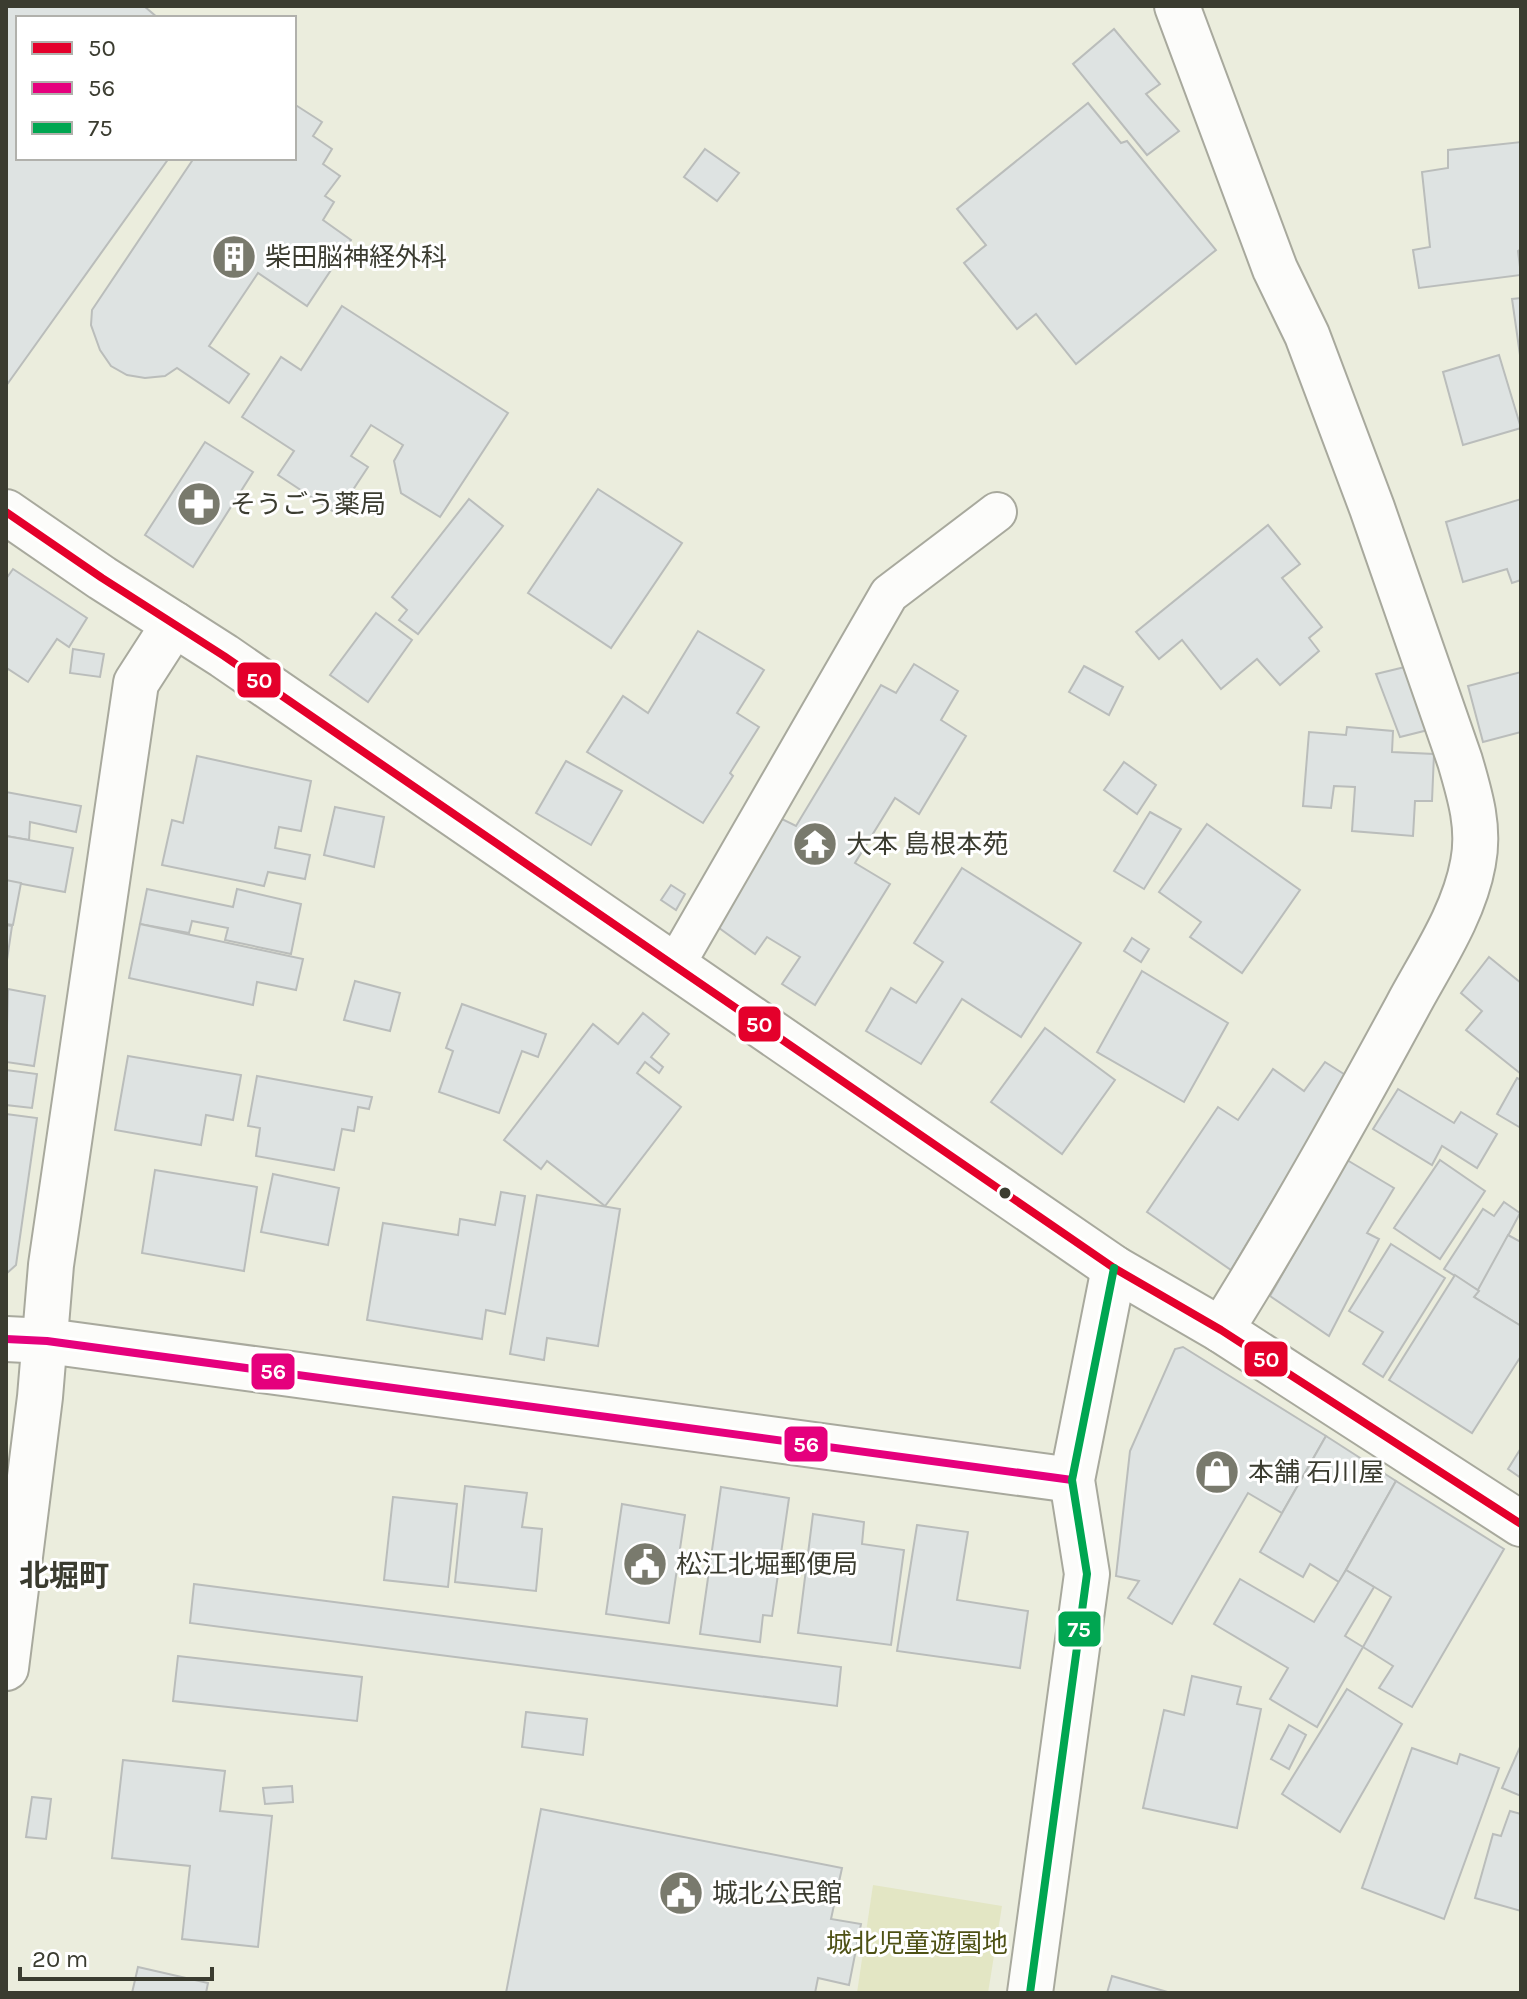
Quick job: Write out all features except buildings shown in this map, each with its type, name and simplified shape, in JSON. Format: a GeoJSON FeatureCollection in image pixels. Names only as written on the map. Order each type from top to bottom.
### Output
{"type":"FeatureCollection","features":[{"type":"Feature","properties":{"kind":"street"},"geometry":{"type":"LineString","coordinates":[[1177,6],[1275,269],[1307,335],[1372,508],[1460,761],[1476,828],[1473,863],[1454,918],[1358,1098],[1221,1330]]}},
{"type":"Feature","properties":{"kind":"street"},"geometry":{"type":"LineString","coordinates":[[6,512],[1114,1268],[1221,1330],[1521,1524]]}},
{"type":"Feature","properties":{"kind":"street"},"geometry":{"type":"LineString","coordinates":[[6,1668],[26,1340],[51,1265],[136,683],[174,624]]}},
{"type":"Feature","properties":{"kind":"street"},"geometry":{"type":"LineString","coordinates":[[1030,1993],[1087,1574],[1072,1480],[1114,1268]]}},
{"type":"Feature","properties":{"kind":"street"},"geometry":{"type":"LineString","coordinates":[[26,1340],[1072,1480]]}},
{"type":"Feature","properties":{"kind":"lane"},"geometry":{"type":"LineString","coordinates":[[674,967],[889,594],[997,512]]}},
{"type":"Feature","properties":{"kind":"green space","name":"城北児童遊園地"},"geometry":{"type":"Polygon","coordinates":[[[873,1885],[1002,1906],[988,1993],[857,1993],[873,1885]]]}},
{"type":"Feature","properties":{"kind":"transit line","name":"50"},"geometry":{"type":"LineString","coordinates":[[6,512],[224,656],[1114,1268],[1221,1330],[1521,1524]]}},
{"type":"Feature","properties":{"kind":"transit line","name":"75"},"geometry":{"type":"LineString","coordinates":[[1030,1993],[1087,1574],[1072,1480],[1114,1268]]}},
{"type":"Feature","properties":{"kind":"transit line","name":"56"},"geometry":{"type":"LineString","coordinates":[[6,1339],[47,1341],[1072,1480]]}},
{"type":"Feature","properties":{"kind":"place","name":"柴田脳神経外科"},"geometry":{"type":"Point","coordinates":[234,257]}},
{"type":"Feature","properties":{"kind":"place","name":"そうごう薬局"},"geometry":{"type":"Point","coordinates":[199,504]}},
{"type":"Feature","properties":{"kind":"place","name":"大本 島根本苑"},"geometry":{"type":"Point","coordinates":[815,844]}},
{"type":"Feature","properties":{"kind":"place","name":"本舗 石川屋"},"geometry":{"type":"Point","coordinates":[1217,1472]}},
{"type":"Feature","properties":{"kind":"place","name":"松江北堀郵便局"},"geometry":{"type":"Point","coordinates":[645,1564]}},
{"type":"Feature","properties":{"kind":"place","name":"城北公民館"},"geometry":{"type":"Point","coordinates":[681,1893]}},
{"type":"Feature","properties":{"kind":"district","name":"北堀町"},"geometry":{"type":"Point","coordinates":[64,1576]}}]}
